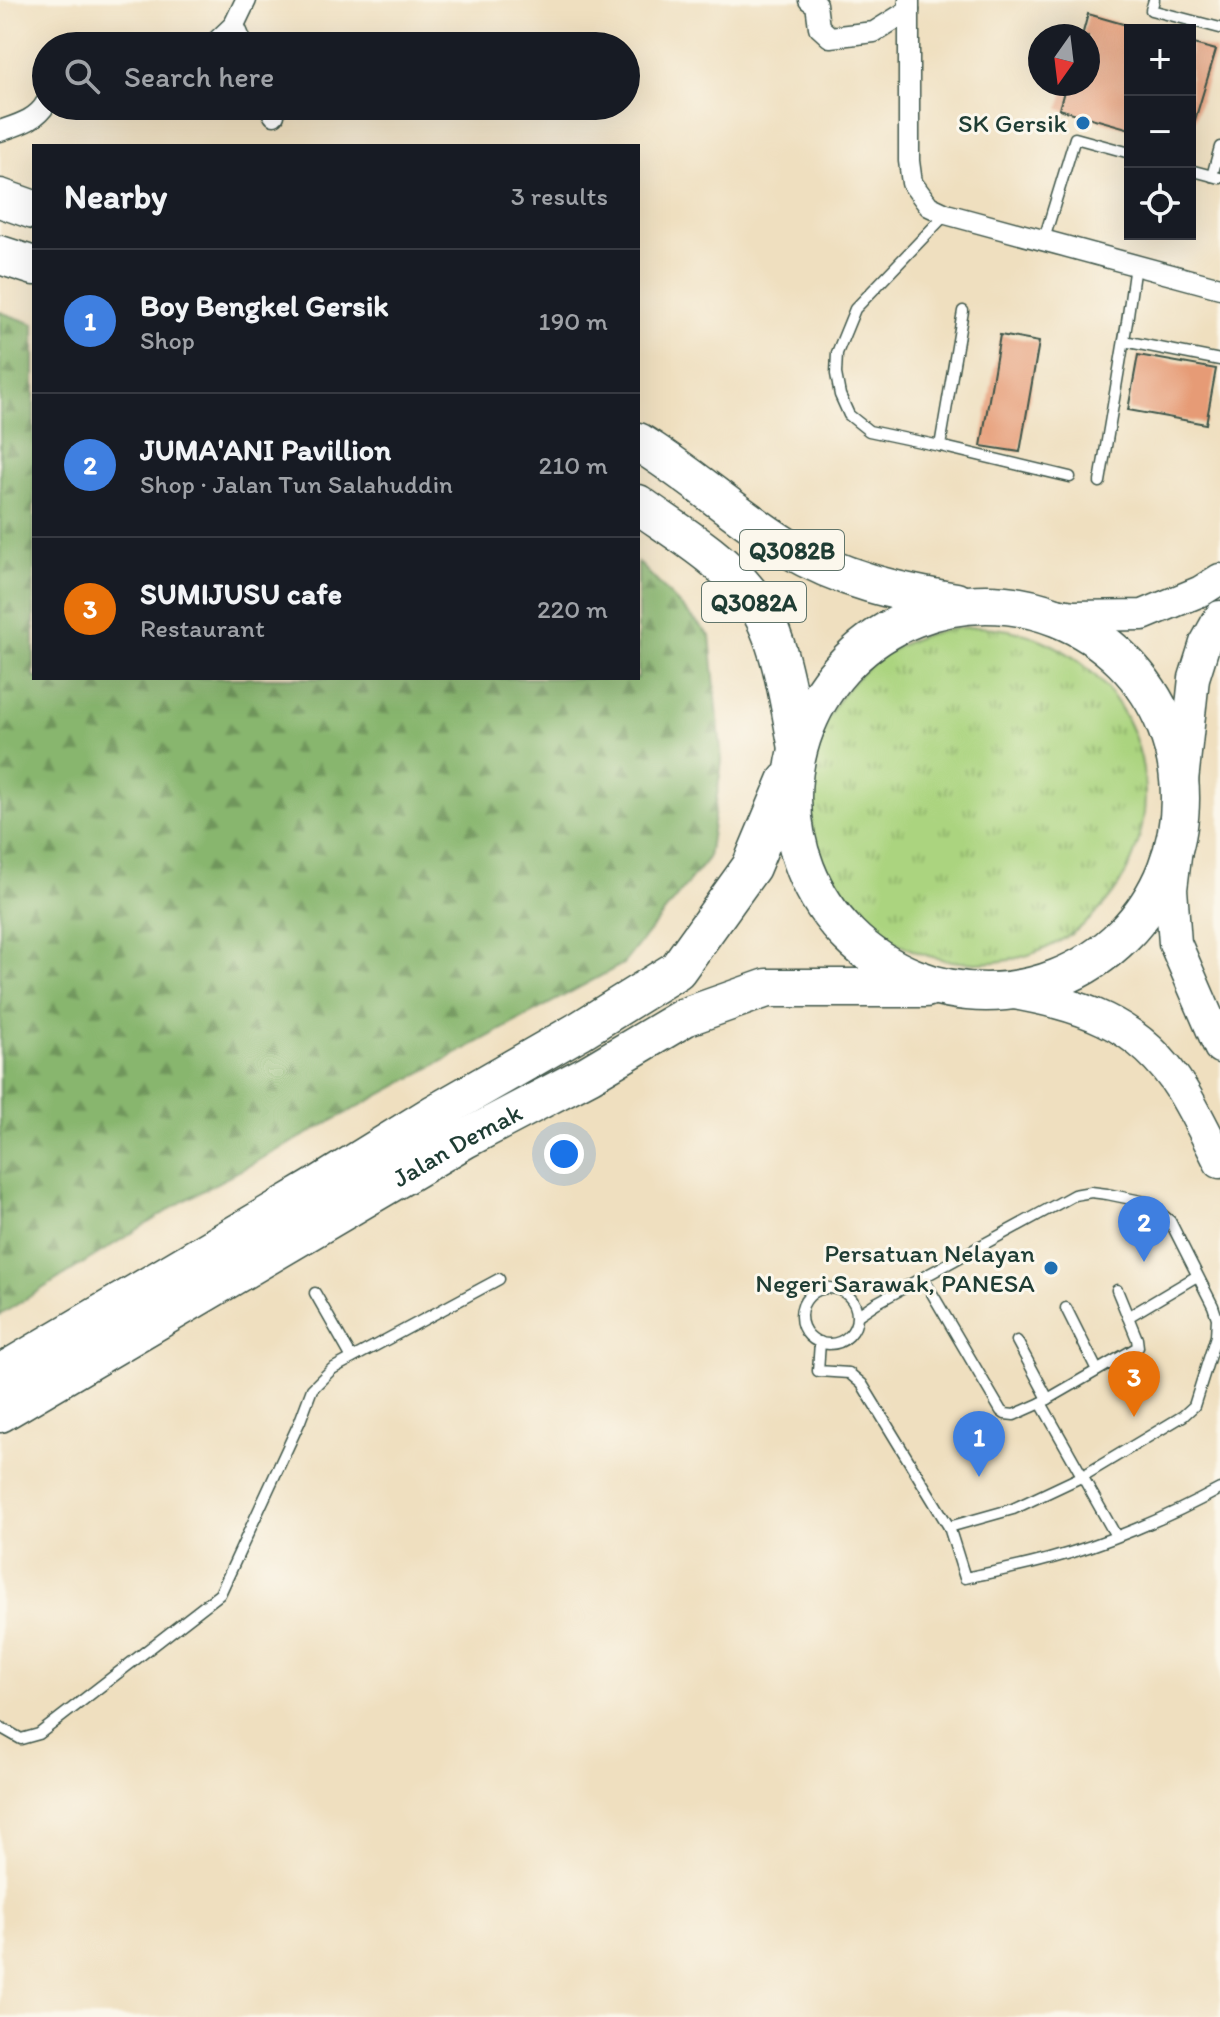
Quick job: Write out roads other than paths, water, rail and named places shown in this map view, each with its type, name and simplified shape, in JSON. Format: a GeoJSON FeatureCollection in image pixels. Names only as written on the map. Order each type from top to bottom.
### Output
{"type":"FeatureCollection","features":[{"type":"Feature","properties":{"kind":"highway"},"geometry":{"type":"LineString","coordinates":[[0,198],[32,209]]}},
{"type":"Feature","properties":{"kind":"highway"},"geometry":{"type":"LineString","coordinates":[[0,255],[32,265]]}},
{"type":"Feature","properties":{"kind":"highway","name":"Q3082B"},"geometry":{"type":"LineString","coordinates":[[640,443],[671,462],[787,547],[816,563],[879,586],[970,605]]}},
{"type":"Feature","properties":{"kind":"highway","name":"Q3082A"},"geometry":{"type":"LineString","coordinates":[[640,505],[711,556],[749,592],[765,621],[778,655],[796,755]]}},
{"type":"Feature","properties":{"kind":"highway"},"geometry":{"type":"LineString","coordinates":[[796,755],[792,795],[794,829],[802,861],[825,906],[846,932],[886,964],[916,978],[949,988],[1003,991],[1035,986],[1065,975],[1093,960],[1118,940],[1140,917],[1158,891],[1170,861],[1180,815],[1179,770],[1172,740],[1153,698],[1135,674],[1089,634],[1047,614],[1018,607],[970,605]]}},
{"type":"Feature","properties":{"kind":"highway","name":"Jalan Demak"},"geometry":{"type":"LineString","coordinates":[[0,1374],[677,970],[751,867],[808,720],[840,670],[861,649],[912,619],[970,605]]}},
{"type":"Feature","properties":{"kind":"highway","name":"Jalan Demak"},"geometry":{"type":"LineString","coordinates":[[0,1413],[437,1154],[589,1074],[685,1017],[767,988],[949,988]]}},
{"type":"Feature","properties":{"kind":"main road"},"geometry":{"type":"LineString","coordinates":[[1180,815],[1171,889],[1175,943],[1220,1047]]}},
{"type":"Feature","properties":{"kind":"main road"},"geometry":{"type":"LineString","coordinates":[[1003,991],[1051,999],[1091,1012],[1129,1033],[1155,1055],[1181,1089],[1220,1162]]}},
{"type":"Feature","properties":{"kind":"street"},"geometry":{"type":"LineString","coordinates":[[227,32],[234,25],[246,0]]}},
{"type":"Feature","properties":{"kind":"street"},"geometry":{"type":"LineString","coordinates":[[809,0],[816,4],[819,27],[830,37],[874,32],[909,5]]}},
{"type":"Feature","properties":{"kind":"street"},"geometry":{"type":"LineString","coordinates":[[909,5],[909,161],[912,183],[929,206],[946,214],[1220,288]]}},
{"type":"Feature","properties":{"kind":"street"},"geometry":{"type":"LineString","coordinates":[[234,25],[237,32]]}},
{"type":"Feature","properties":{"kind":"street"},"geometry":{"type":"LineString","coordinates":[[0,131],[32,117]]}},
{"type":"Feature","properties":{"kind":"street"},"geometry":{"type":"LineString","coordinates":[[1018,607],[1074,616],[1143,615],[1201,591],[1220,579]]}},
{"type":"Feature","properties":{"kind":"street"},"geometry":{"type":"LineString","coordinates":[[1180,815],[1194,678],[1205,643],[1220,616]]}},
{"type":"Feature","properties":{"kind":"lane"},"geometry":{"type":"LineString","coordinates":[[1154,0],[1151,10],[1220,28]]}},
{"type":"Feature","properties":{"kind":"lane"},"geometry":{"type":"LineString","coordinates":[[1044,239],[1075,138],[1124,151]]}},
{"type":"Feature","properties":{"kind":"lane"},"geometry":{"type":"LineString","coordinates":[[1196,172],[1216,177],[1220,147]]}},
{"type":"Feature","properties":{"kind":"lane"},"geometry":{"type":"LineString","coordinates":[[946,214],[855,309],[837,353],[836,374],[840,395],[849,415],[869,431],[1070,477]]}},
{"type":"Feature","properties":{"kind":"lane"},"geometry":{"type":"LineString","coordinates":[[1100,482],[1135,265]]}},
{"type":"Feature","properties":{"kind":"lane"},"geometry":{"type":"LineString","coordinates":[[940,446],[963,311]]}},
{"type":"Feature","properties":{"kind":"lane"},"geometry":{"type":"LineString","coordinates":[[1124,341],[1220,360]]}},
{"type":"Feature","properties":{"kind":"lane"},"geometry":{"type":"LineString","coordinates":[[858,1315],[1074,1195],[1091,1192],[1146,1202],[1170,1221],[1217,1318],[1216,1336],[1194,1406],[1183,1416],[1083,1476],[1013,1509],[949,1527]]}},
{"type":"Feature","properties":{"kind":"lane"},"geometry":{"type":"LineString","coordinates":[[1128,1317],[1197,1276]]}},
{"type":"Feature","properties":{"kind":"lane"},"geometry":{"type":"LineString","coordinates":[[923,1278],[1001,1411],[1014,1415],[1138,1347],[1117,1290]]}},
{"type":"Feature","properties":{"kind":"lane"},"geometry":{"type":"LineString","coordinates":[[0,1727],[21,1739],[39,1734],[220,1594],[312,1389],[332,1369],[499,1279]]}},
{"type":"Feature","properties":{"kind":"lane"},"geometry":{"type":"LineString","coordinates":[[834,1287],[851,1297],[858,1315],[853,1332],[838,1343],[820,1342],[812,1338],[806,1332],[801,1315],[802,1306],[814,1291],[834,1287]]}},
{"type":"Feature","properties":{"kind":"lane"},"geometry":{"type":"LineString","coordinates":[[315,1293],[352,1358]]}},
{"type":"Feature","properties":{"kind":"lane"},"geometry":{"type":"LineString","coordinates":[[1066,1308],[1097,1370]]}},
{"type":"Feature","properties":{"kind":"lane"},"geometry":{"type":"LineString","coordinates":[[1017,1341],[1044,1401],[1116,1536]]}},
{"type":"Feature","properties":{"kind":"lane"},"geometry":{"type":"LineString","coordinates":[[820,1342],[818,1371],[849,1373],[862,1384],[949,1527],[965,1578],[1050,1559],[1116,1536],[1187,1507],[1220,1489]]}},
{"type":"Feature","properties":{"kind":"place","name":"SK Gersik"},"geometry":{"type":"Point","coordinates":[1083,123]}},
{"type":"Feature","properties":{"kind":"place","name":"JUMA'ANI Pavillion"},"geometry":{"type":"Point","coordinates":[1144,1262]}},
{"type":"Feature","properties":{"kind":"place","name":"Persatuan Nelayan Negeri Sarawak, PANESA"},"geometry":{"type":"Point","coordinates":[1051,1268]}},
{"type":"Feature","properties":{"kind":"place","name":"SUMIJUSU cafe"},"geometry":{"type":"Point","coordinates":[1134,1417]}},
{"type":"Feature","properties":{"kind":"place","name":"Boy Bengkel Gersik"},"geometry":{"type":"Point","coordinates":[979,1477]}}]}
